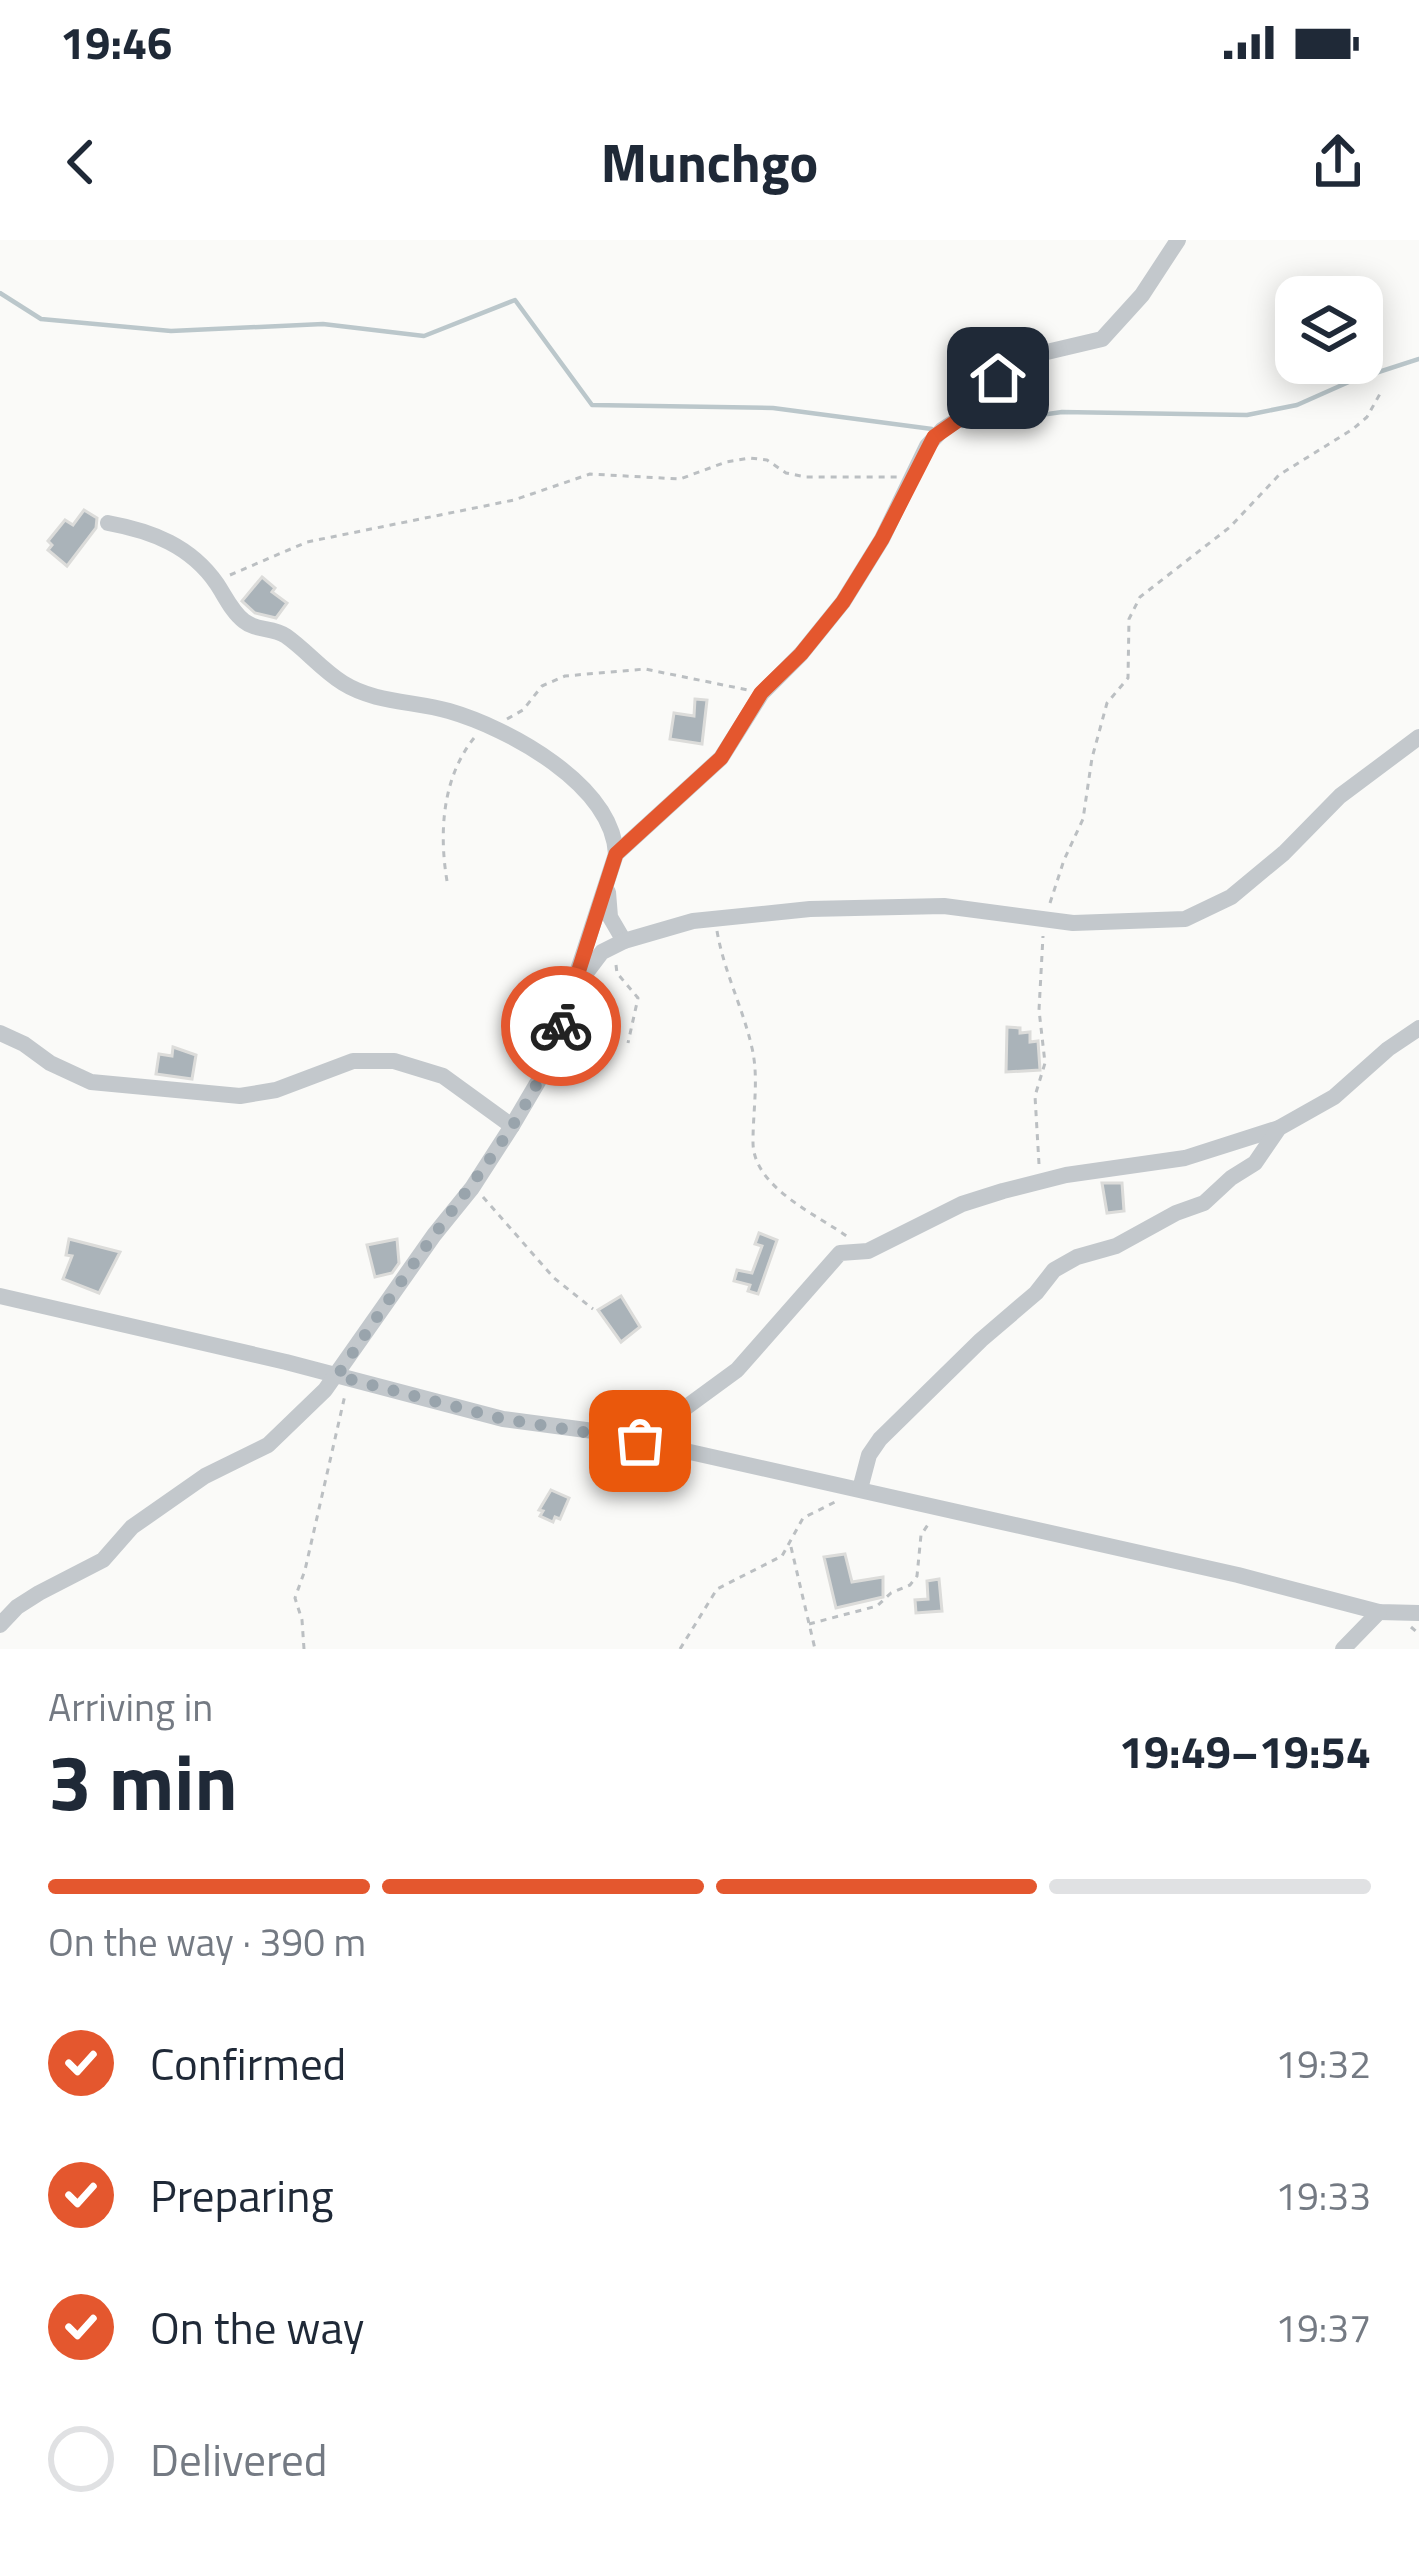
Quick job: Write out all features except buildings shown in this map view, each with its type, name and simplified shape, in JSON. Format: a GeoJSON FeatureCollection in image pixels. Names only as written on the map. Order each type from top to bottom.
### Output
{"type":"FeatureCollection","features":[{"type":"Feature","properties":{"kind":"street"},"geometry":{"type":"LineString","coordinates":[[0,1625],[16,1607],[103,1560],[132,1527],[214,1470],[251,1457],[268,1445],[343,1378],[434,1235],[472,1188],[547,1063],[616,854],[711,770],[761,693],[801,654],[843,602],[882,539],[934,437],[977,405],[1004,364],[1091,344],[1114,329],[1178,240]]}},
{"type":"Feature","properties":{"kind":"street"},"geometry":{"type":"LineString","coordinates":[[108,523],[174,544],[202,564],[239,618],[284,635],[348,686],[489,724],[534,748],[584,792],[612,833],[616,854]]}},
{"type":"Feature","properties":{"kind":"street"},"geometry":{"type":"LineString","coordinates":[[574,988],[591,962],[624,941],[715,917],[921,905],[1046,921],[1160,923],[1185,919],[1213,908],[1284,854],[1353,784],[1419,737]]}},
{"type":"Feature","properties":{"kind":"street"},"geometry":{"type":"LineString","coordinates":[[608,879],[610,917],[624,941]]}},
{"type":"Feature","properties":{"kind":"street"},"geometry":{"type":"LineString","coordinates":[[640,1441],[737,1370],[778,1328],[832,1258],[848,1251],[868,1251],[962,1204],[1041,1180],[1185,1158],[1279,1128],[1334,1097],[1419,1028]]}},
{"type":"Feature","properties":{"kind":"street"},"geometry":{"type":"LineString","coordinates":[[0,1033],[91,1082],[241,1096],[276,1090],[364,1059],[394,1061],[443,1076],[512,1126]]}},
{"type":"Feature","properties":{"kind":"street"},"geometry":{"type":"LineString","coordinates":[[860,1489],[869,1455],[880,1439],[1054,1270],[1204,1203],[1255,1163],[1279,1128]]}},
{"type":"Feature","properties":{"kind":"street"},"geometry":{"type":"LineString","coordinates":[[0,1296],[503,1419],[640,1441],[860,1489],[1238,1575],[1378,1612],[1419,1613]]}},
{"type":"Feature","properties":{"kind":"street"},"geometry":{"type":"LineString","coordinates":[[1343,1649],[1378,1612]]}},
{"type":"Feature","properties":{"kind":"path"},"geometry":{"type":"LineString","coordinates":[[1041,1180],[1035,1096],[1045,1063],[1039,1010],[1046,921],[1064,860],[1083,819],[1107,703],[1128,677],[1129,619],[1140,596],[1230,527],[1279,475],[1367,417],[1381,392]]}},
{"type":"Feature","properties":{"kind":"path"},"geometry":{"type":"LineString","coordinates":[[216,582],[307,542],[514,500],[590,474],[680,479],[750,458],[806,477],[910,477]]}},
{"type":"Feature","properties":{"kind":"path"},"geometry":{"type":"LineString","coordinates":[[447,881],[444,811],[461,756],[489,724],[519,713],[542,686],[565,676],[645,669],[761,693]]}},
{"type":"Feature","properties":{"kind":"path"},"geometry":{"type":"LineString","coordinates":[[715,917],[730,985],[753,1049],[757,1162],[781,1191],[868,1251]]}},
{"type":"Feature","properties":{"kind":"path"},"geometry":{"type":"LineString","coordinates":[[624,941],[617,973],[638,998],[628,1043]]}},
{"type":"Feature","properties":{"kind":"path"},"geometry":{"type":"LineString","coordinates":[[472,1188],[562,1286],[593,1309]]}},
{"type":"Feature","properties":{"kind":"path"},"geometry":{"type":"LineString","coordinates":[[304,1649],[295,1594],[305,1570],[343,1378]]}},
{"type":"Feature","properties":{"kind":"path"},"geometry":{"type":"LineString","coordinates":[[680,1649],[717,1589],[782,1556],[803,1518],[860,1489]]}},
{"type":"Feature","properties":{"kind":"path"},"geometry":{"type":"LineString","coordinates":[[809,1624],[877,1606],[910,1585],[917,1576],[923,1529],[956,1511]]}},
{"type":"Feature","properties":{"kind":"path"},"geometry":{"type":"LineString","coordinates":[[790,1546],[815,1649]]}},
{"type":"Feature","properties":{"kind":"waterway"},"geometry":{"type":"LineString","coordinates":[[0,293],[41,319],[171,331],[323,324],[424,336],[515,300],[592,405],[773,408],[932,429]]}},
{"type":"Feature","properties":{"kind":"waterway"},"geometry":{"type":"LineString","coordinates":[[962,426],[1062,412],[1247,415],[1297,405],[1419,359]]}},
{"type":"Feature","properties":{"kind":"way so far"},"geometry":{"type":"LineString","coordinates":[[561,1026],[535,1089],[486,1167],[337,1376],[503,1419],[640,1441]]}},
{"type":"Feature","properties":{"kind":"route"},"geometry":{"type":"LineString","coordinates":[[561,1026],[616,854],[628,838],[694,786],[721,758],[761,693],[801,654],[843,602],[882,539],[927,446],[974,409],[998,378]]}}]}
